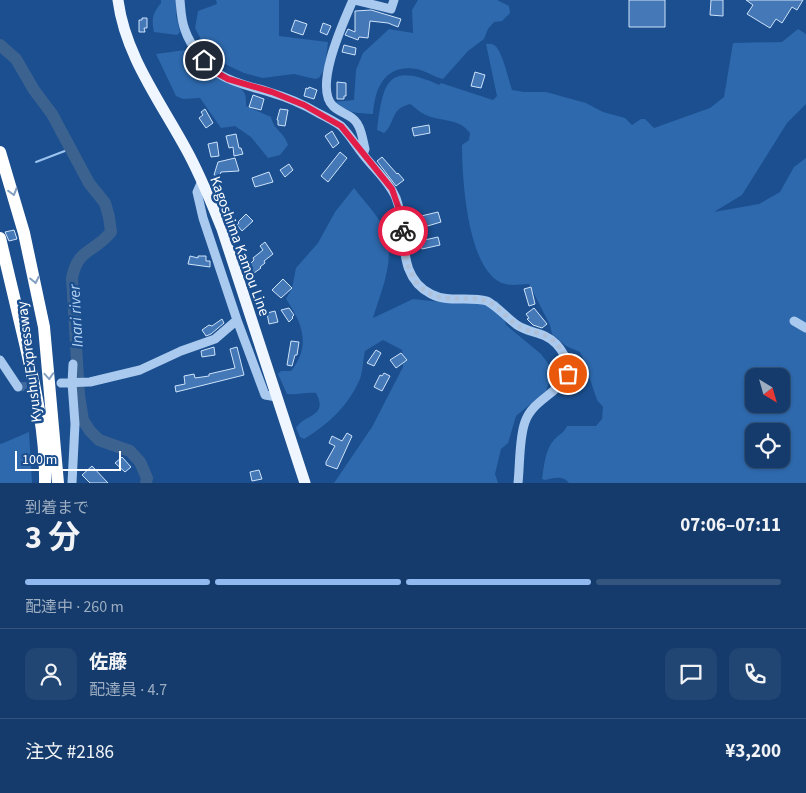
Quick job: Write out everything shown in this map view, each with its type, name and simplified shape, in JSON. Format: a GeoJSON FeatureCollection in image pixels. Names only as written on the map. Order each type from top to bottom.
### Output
{"type":"FeatureCollection","features":[{"type":"Feature","properties":{"kind":"highway","name":"Kyushu Expressway"},"geometry":{"type":"LineString","coordinates":[[0,152],[24,233],[42,318],[48,360],[58,483]]}},
{"type":"Feature","properties":{"kind":"highway","name":"Kyushu Expressway"},"geometry":{"type":"LineString","coordinates":[[0,238],[36,392],[43,433],[45,483]]}},
{"type":"Feature","properties":{"kind":"main road","name":"Kagoshima Kamou Line"},"geometry":{"type":"LineString","coordinates":[[118,0],[120,17],[132,50],[187,150],[222,229],[305,483]]}},
{"type":"Feature","properties":{"kind":"street"},"geometry":{"type":"LineString","coordinates":[[180,0],[185,32],[204,60],[217,73],[235,82],[272,92],[304,105],[341,126],[392,189],[402,221],[405,258],[410,272],[418,284],[432,295],[445,298],[481,299],[487,301],[519,326],[547,337],[554,342],[566,360],[568,374],[564,381],[534,406],[525,421],[518,483]]}},
{"type":"Feature","properties":{"kind":"street"},"geometry":{"type":"LineString","coordinates":[[363,154],[365,149],[358,123],[333,106],[328,95],[330,60],[354,0],[391,9],[394,0]]}},
{"type":"Feature","properties":{"kind":"street"},"geometry":{"type":"LineString","coordinates":[[202,181],[197,192],[203,218],[237,320],[265,395],[276,397]]}},
{"type":"Feature","properties":{"kind":"street"},"geometry":{"type":"LineString","coordinates":[[61,383],[90,382],[140,370],[181,351],[215,339],[237,320]]}},
{"type":"Feature","properties":{"kind":"street"},"geometry":{"type":"LineString","coordinates":[[794,321],[806,328]]}},
{"type":"Feature","properties":{"kind":"street"},"geometry":{"type":"LineString","coordinates":[[0,360],[18,387]]}},
{"type":"Feature","properties":{"kind":"street"},"geometry":{"type":"LineString","coordinates":[[72,483],[75,430],[72,383],[73,364]]}},
{"type":"Feature","properties":{"kind":"shaded area"},"geometry":{"type":"Polygon","coordinates":[[[161,0],[176,0],[176,16],[180,32],[177,35],[154,32],[153,16],[161,0]]]}},
{"type":"Feature","properties":{"kind":"shaded area"},"geometry":{"type":"Polygon","coordinates":[[[216,0],[279,0],[279,36],[328,42],[325,68],[319,78],[315,79],[294,74],[263,78],[244,73],[227,65],[204,45],[195,28],[198,11],[217,4],[216,0]]]}},
{"type":"Feature","properties":{"kind":"shaded area"},"geometry":{"type":"Polygon","coordinates":[[[418,0],[497,0],[509,6],[510,13],[502,21],[494,22],[488,29],[484,39],[468,51],[443,79],[417,69],[406,68],[397,70],[390,74],[379,87],[373,114],[351,112],[337,106],[333,102],[354,100],[356,70],[363,53],[389,29],[413,33],[412,10],[418,0]]]}},
{"type":"Feature","properties":{"kind":"shaded area"},"geometry":{"type":"Polygon","coordinates":[[[798,29],[806,34],[806,104],[787,123],[742,195],[714,212],[759,204],[780,192],[794,167],[806,158],[806,483],[569,483],[561,478],[542,479],[547,453],[554,440],[567,426],[596,426],[602,419],[603,407],[597,400],[580,352],[566,346],[552,334],[550,325],[529,284],[505,284],[492,276],[482,263],[469,223],[463,179],[462,145],[469,140],[470,133],[461,125],[426,115],[410,104],[398,110],[384,133],[377,130],[385,89],[390,81],[408,75],[439,85],[441,83],[493,100],[497,96],[486,44],[491,44],[500,52],[512,90],[546,92],[586,103],[603,112],[625,118],[632,125],[641,119],[645,119],[654,128],[710,108],[724,97],[733,43],[782,42],[798,29]]]}},
{"type":"Feature","properties":{"kind":"shaded area"},"geometry":{"type":"Polygon","coordinates":[[[185,50],[216,77],[241,89],[245,94],[246,106],[271,117],[272,122],[284,136],[288,145],[280,155],[268,158],[251,137],[235,126],[221,128],[200,98],[183,99],[176,96],[156,54],[185,50]]]}},
{"type":"Feature","properties":{"kind":"shaded area"},"geometry":{"type":"Polygon","coordinates":[[[354,188],[382,225],[389,248],[387,272],[373,318],[413,299],[451,303],[498,301],[506,325],[541,354],[550,366],[551,377],[546,391],[516,416],[508,443],[501,449],[495,474],[498,483],[334,483],[372,427],[403,367],[402,350],[383,340],[365,351],[360,379],[344,406],[330,421],[313,433],[304,439],[300,437],[296,428],[317,411],[319,401],[316,393],[287,394],[278,374],[281,371],[291,371],[301,353],[303,344],[297,317],[286,299],[292,288],[296,268],[318,243],[335,212],[354,188]]]}},
{"type":"Feature","properties":{"kind":"shaded area"},"geometry":{"type":"Polygon","coordinates":[[[29,432],[32,483],[0,483],[0,443],[29,432]]]}},
{"type":"Feature","properties":{"kind":"building"},"geometry":{"type":"Polygon","coordinates":[[[629,0],[665,0],[665,27],[629,27],[629,0]]]}},
{"type":"Feature","properties":{"kind":"building"},"geometry":{"type":"Polygon","coordinates":[[[711,0],[723,0],[723,16],[710,15],[711,0]]]}},
{"type":"Feature","properties":{"kind":"building"},"geometry":{"type":"Polygon","coordinates":[[[746,0],[803,0],[797,10],[792,7],[782,23],[776,19],[770,28],[747,14],[753,5],[746,0]]]}},
{"type":"Feature","properties":{"kind":"building"},"geometry":{"type":"Polygon","coordinates":[[[371,10],[401,19],[398,27],[388,23],[370,21],[368,38],[359,37],[358,40],[345,35],[348,29],[355,32],[355,11],[371,10]]]}},
{"type":"Feature","properties":{"kind":"building"},"geometry":{"type":"Polygon","coordinates":[[[142,18],[147,18],[147,28],[144,28],[145,32],[139,32],[139,20],[142,20],[142,18]]]}},
{"type":"Feature","properties":{"kind":"building"},"geometry":{"type":"Polygon","coordinates":[[[295,20],[307,24],[303,35],[291,31],[295,20]]]}},
{"type":"Feature","properties":{"kind":"building"},"geometry":{"type":"Polygon","coordinates":[[[323,23],[331,26],[327,35],[320,32],[323,23]]]}},
{"type":"Feature","properties":{"kind":"building"},"geometry":{"type":"Polygon","coordinates":[[[344,45],[356,48],[355,55],[342,52],[344,45]]]}},
{"type":"Feature","properties":{"kind":"building"},"geometry":{"type":"Polygon","coordinates":[[[475,72],[485,75],[481,88],[471,86],[475,72]]]}},
{"type":"Feature","properties":{"kind":"building"},"geometry":{"type":"Polygon","coordinates":[[[337,82],[346,83],[346,96],[344,96],[344,99],[337,99],[337,82]]]}},
{"type":"Feature","properties":{"kind":"building"},"geometry":{"type":"Polygon","coordinates":[[[309,87],[317,90],[314,99],[304,96],[306,88],[308,89],[309,87]]]}},
{"type":"Feature","properties":{"kind":"building"},"geometry":{"type":"Polygon","coordinates":[[[253,95],[264,99],[261,110],[249,107],[253,95]]]}},
{"type":"Feature","properties":{"kind":"building"},"geometry":{"type":"Polygon","coordinates":[[[205,109],[213,123],[206,128],[199,118],[203,115],[201,112],[205,109]]]}},
{"type":"Feature","properties":{"kind":"building"},"geometry":{"type":"Polygon","coordinates":[[[280,109],[288,110],[285,126],[278,125],[277,120],[280,109]]]}},
{"type":"Feature","properties":{"kind":"building"},"geometry":{"type":"Polygon","coordinates":[[[429,125],[430,133],[414,136],[412,128],[429,125]]]}},
{"type":"Feature","properties":{"kind":"building"},"geometry":{"type":"Polygon","coordinates":[[[332,131],[339,143],[333,148],[325,136],[332,131]]]}},
{"type":"Feature","properties":{"kind":"building"},"geometry":{"type":"Polygon","coordinates":[[[236,134],[239,148],[241,148],[243,154],[234,156],[233,147],[229,148],[226,136],[236,134]]]}},
{"type":"Feature","properties":{"kind":"building"},"geometry":{"type":"Polygon","coordinates":[[[217,142],[219,156],[211,157],[208,144],[217,142]]]}},
{"type":"Feature","properties":{"kind":"building"},"geometry":{"type":"Polygon","coordinates":[[[340,152],[347,158],[328,182],[321,176],[340,152]]]}},
{"type":"Feature","properties":{"kind":"building"},"geometry":{"type":"Polygon","coordinates":[[[382,157],[404,180],[396,186],[377,161],[382,157]]]}},
{"type":"Feature","properties":{"kind":"building"},"geometry":{"type":"Polygon","coordinates":[[[235,158],[239,171],[221,172],[219,177],[214,175],[218,162],[235,158]]]}},
{"type":"Feature","properties":{"kind":"building"},"geometry":{"type":"Polygon","coordinates":[[[289,164],[293,170],[285,177],[280,170],[289,164]]]}},
{"type":"Feature","properties":{"kind":"building"},"geometry":{"type":"Polygon","coordinates":[[[269,172],[273,182],[255,187],[252,178],[269,172]]]}},
{"type":"Feature","properties":{"kind":"building"},"geometry":{"type":"Polygon","coordinates":[[[438,212],[441,222],[424,227],[421,216],[438,212]]]}},
{"type":"Feature","properties":{"kind":"building"},"geometry":{"type":"Polygon","coordinates":[[[246,214],[253,221],[242,231],[237,225],[246,214]]]}},
{"type":"Feature","properties":{"kind":"building"},"geometry":{"type":"Polygon","coordinates":[[[14,230],[17,239],[9,241],[5,232],[14,230]]]}},
{"type":"Feature","properties":{"kind":"building"},"geometry":{"type":"Polygon","coordinates":[[[438,237],[440,245],[422,249],[420,241],[438,237]]]}},
{"type":"Feature","properties":{"kind":"building"},"geometry":{"type":"Polygon","coordinates":[[[265,242],[273,254],[264,261],[265,263],[261,268],[254,273],[252,271],[250,273],[246,268],[254,260],[253,258],[263,250],[260,246],[265,242]]]}},
{"type":"Feature","properties":{"kind":"building"},"geometry":{"type":"Polygon","coordinates":[[[190,256],[198,258],[198,256],[206,256],[206,261],[210,261],[210,267],[188,264],[190,256]]]}},
{"type":"Feature","properties":{"kind":"building"},"geometry":{"type":"Polygon","coordinates":[[[283,279],[292,288],[281,298],[272,290],[283,279]]]}},
{"type":"Feature","properties":{"kind":"building"},"geometry":{"type":"Polygon","coordinates":[[[531,287],[535,304],[529,306],[524,289],[531,287]]]}},
{"type":"Feature","properties":{"kind":"building"},"geometry":{"type":"Polygon","coordinates":[[[289,308],[294,315],[289,322],[281,310],[289,308]]]}},
{"type":"Feature","properties":{"kind":"building"},"geometry":{"type":"Polygon","coordinates":[[[534,308],[547,324],[542,328],[533,325],[527,319],[529,318],[526,314],[534,308]]]}},
{"type":"Feature","properties":{"kind":"building"},"geometry":{"type":"Polygon","coordinates":[[[275,311],[278,322],[269,324],[267,313],[275,311]]]}},
{"type":"Feature","properties":{"kind":"building"},"geometry":{"type":"Polygon","coordinates":[[[222,319],[224,323],[206,336],[202,330],[222,319]]]}},
{"type":"Feature","properties":{"kind":"building"},"geometry":{"type":"Polygon","coordinates":[[[291,341],[299,342],[297,355],[295,355],[292,366],[287,365],[291,341]]]}},
{"type":"Feature","properties":{"kind":"building"},"geometry":{"type":"Polygon","coordinates":[[[214,347],[215,355],[202,357],[201,351],[214,347]]]}},
{"type":"Feature","properties":{"kind":"building"},"geometry":{"type":"Polygon","coordinates":[[[237,347],[244,375],[176,392],[175,386],[185,384],[184,376],[194,374],[195,378],[209,376],[209,374],[235,368],[230,349],[237,347]]]}},
{"type":"Feature","properties":{"kind":"building"},"geometry":{"type":"Polygon","coordinates":[[[376,350],[381,353],[374,366],[367,363],[376,350]]]}},
{"type":"Feature","properties":{"kind":"building"},"geometry":{"type":"Polygon","coordinates":[[[401,353],[407,360],[396,368],[390,360],[401,353]]]}},
{"type":"Feature","properties":{"kind":"building"},"geometry":{"type":"Polygon","coordinates":[[[384,373],[390,376],[382,391],[374,387],[380,375],[382,376],[384,373]]]}},
{"type":"Feature","properties":{"kind":"building"},"geometry":{"type":"Polygon","coordinates":[[[347,433],[352,436],[337,469],[326,465],[335,446],[329,443],[332,436],[342,441],[347,433]]]}},
{"type":"Feature","properties":{"kind":"building"},"geometry":{"type":"Polygon","coordinates":[[[122,457],[131,467],[125,472],[115,463],[122,457]]]}},
{"type":"Feature","properties":{"kind":"building"},"geometry":{"type":"Polygon","coordinates":[[[92,466],[108,483],[90,483],[82,475],[92,466]]]}},
{"type":"Feature","properties":{"kind":"building"},"geometry":{"type":"Polygon","coordinates":[[[259,470],[262,479],[252,481],[250,472],[259,470]]]}},
{"type":"Feature","properties":{"kind":"waterway","name":"Inari river"},"geometry":{"type":"LineString","coordinates":[[0,45],[16,59],[34,90],[52,114],[89,183],[105,203],[111,232],[105,239],[82,256],[78,261],[72,278],[79,395],[83,420],[90,431],[99,440],[130,451],[140,462],[147,478],[146,483]]}},
{"type":"Feature","properties":{"kind":"waterway"},"geometry":{"type":"LineString","coordinates":[[36,162],[70,149]]}},
{"type":"Feature","properties":{"kind":"tunnel"},"geometry":{"type":"LineString","coordinates":[[18,387],[61,383]]}},
{"type":"Feature","properties":{"kind":"way so far"},"geometry":{"type":"LineString","coordinates":[[403,231],[407,266],[418,284],[432,295],[445,298],[481,299],[487,301],[519,326],[547,337],[559,348],[566,360],[568,374]]}},
{"type":"Feature","properties":{"kind":"route"},"geometry":{"type":"LineString","coordinates":[[204,60],[217,73],[228,79],[272,92],[304,105],[341,126],[392,189],[397,200],[403,231]]}}]}
